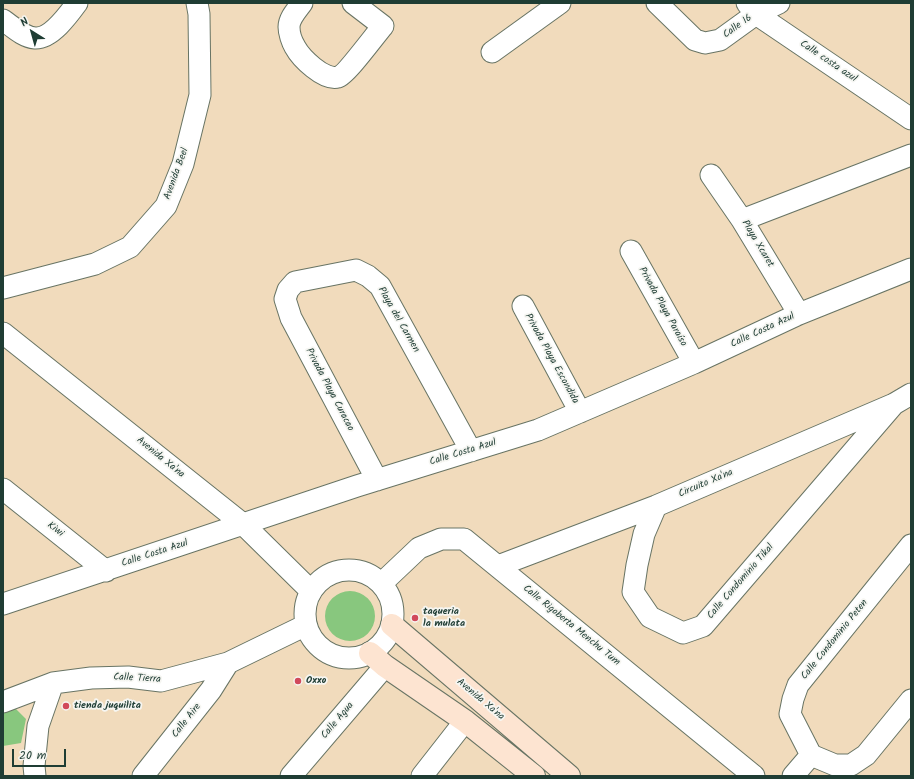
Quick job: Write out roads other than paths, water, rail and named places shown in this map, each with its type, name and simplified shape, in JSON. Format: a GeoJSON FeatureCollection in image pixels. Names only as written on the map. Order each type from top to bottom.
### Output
{"type":"FeatureCollection","features":[{"type":"Feature","properties":{"kind":"street"},"geometry":{"type":"LineString","coordinates":[[3,20],[23,34],[36,38],[44,36],[54,29],[62,22],[77,3]]}},
{"type":"Feature","properties":{"kind":"street","name":"Avenida Beel"},"geometry":{"type":"LineString","coordinates":[[3,288],[95,264],[130,247],[166,206],[183,164],[200,95],[199,14],[197,3]]}},
{"type":"Feature","properties":{"kind":"street"},"geometry":{"type":"LineString","coordinates":[[302,3],[291,18],[288,26],[294,46],[302,57],[319,72],[330,77],[339,77],[347,70],[382,26],[353,3]]}},
{"type":"Feature","properties":{"kind":"street"},"geometry":{"type":"LineString","coordinates":[[492,52],[560,3]]}},
{"type":"Feature","properties":{"kind":"street","name":"Calle 16"},"geometry":{"type":"LineString","coordinates":[[657,3],[695,40],[705,43],[720,40],[752,8],[779,3]]}},
{"type":"Feature","properties":{"kind":"street","name":"Calle costa azul"},"geometry":{"type":"LineString","coordinates":[[752,8],[911,119]]}},
{"type":"Feature","properties":{"kind":"street"},"geometry":{"type":"LineString","coordinates":[[742,220],[911,155]]}},
{"type":"Feature","properties":{"kind":"street","name":"Playa Xcaret"},"geometry":{"type":"LineString","coordinates":[[712,175],[742,220],[799,314]]}},
{"type":"Feature","properties":{"kind":"street","name":"Privada Playa Paraíso"},"geometry":{"type":"LineString","coordinates":[[631,251],[694,363]]}},
{"type":"Feature","properties":{"kind":"street","name":"Calle Costa Azul"},"geometry":{"type":"LineString","coordinates":[[3,604],[377,480],[538,430],[694,363],[799,314],[911,269]]}},
{"type":"Feature","properties":{"kind":"street","name":"Playa del Carmen"},"geometry":{"type":"LineString","coordinates":[[285,299],[288,290],[295,282],[356,270],[368,276],[380,286],[471,451]]}},
{"type":"Feature","properties":{"kind":"street","name":"Privada Playa Curacao"},"geometry":{"type":"LineString","coordinates":[[285,299],[291,318],[377,480]]}},
{"type":"Feature","properties":{"kind":"street","name":"Privada Playa Escondida"},"geometry":{"type":"LineString","coordinates":[[523,306],[580,412]]}},
{"type":"Feature","properties":{"kind":"street","name":"Avenida Xa'na"},"geometry":{"type":"LineString","coordinates":[[3,333],[244,525],[311,591]]}},
{"type":"Feature","properties":{"kind":"street","name":"Calle Condominio Tikal"},"geometry":{"type":"LineString","coordinates":[[656,506],[644,534],[633,592],[650,617],[683,633],[704,626],[903,399]]}},
{"type":"Feature","properties":{"kind":"street","name":"Circuito Xa'na"},"geometry":{"type":"LineString","coordinates":[[498,566],[656,506],[903,399]]}},
{"type":"Feature","properties":{"kind":"street","name":"Kiwi"},"geometry":{"type":"LineString","coordinates":[[3,489],[106,570]]}},
{"type":"Feature","properties":{"kind":"street","name":"Calle Rigoberta Menchu Tum"},"geometry":{"type":"LineString","coordinates":[[382,583],[419,548],[441,539],[464,539],[754,776]]}},
{"type":"Feature","properties":{"kind":"street","name":"Calle Condominio Peten"},"geometry":{"type":"LineString","coordinates":[[811,755],[790,714],[798,685],[911,545]]}},
{"type":"Feature","properties":{"kind":"street"},"geometry":{"type":"LineString","coordinates":[[377,659],[380,646],[392,625],[393,610],[390,596],[382,583],[368,574],[353,570],[337,571],[322,579],[311,591],[305,613],[306,625],[312,637],[320,647],[331,654],[344,658],[357,657],[377,659],[465,721],[534,776]]}},
{"type":"Feature","properties":{"kind":"street","name":"Calle Tierra"},"geometry":{"type":"LineString","coordinates":[[3,702],[53,683],[91,678],[128,677],[161,682],[228,663],[306,625]]}},
{"type":"Feature","properties":{"kind":"street","name":"Avenida Xa'na"},"geometry":{"type":"LineString","coordinates":[[392,625],[569,776]]}},
{"type":"Feature","properties":{"kind":"street","name":"Calle Agua"},"geometry":{"type":"LineString","coordinates":[[291,776],[377,659]]}},
{"type":"Feature","properties":{"kind":"street","name":"Calle Aire"},"geometry":{"type":"LineString","coordinates":[[143,776],[211,690],[228,663]]}},
{"type":"Feature","properties":{"kind":"street"},"geometry":{"type":"LineString","coordinates":[[35,776],[34,766],[38,726],[53,683]]}},
{"type":"Feature","properties":{"kind":"street"},"geometry":{"type":"LineString","coordinates":[[793,776],[811,755],[835,765],[851,765],[866,755],[911,700]]}},
{"type":"Feature","properties":{"kind":"street"},"geometry":{"type":"LineString","coordinates":[[422,776],[465,721]]}},
{"type":"Feature","properties":{"kind":"place","name":"taqueria la mulata"},"geometry":{"type":"Point","coordinates":[415,618]}},
{"type":"Feature","properties":{"kind":"place","name":"Oxxo"},"geometry":{"type":"Point","coordinates":[298,681]}},
{"type":"Feature","properties":{"kind":"place","name":"tienda juquilita"},"geometry":{"type":"Point","coordinates":[66,706]}}]}
